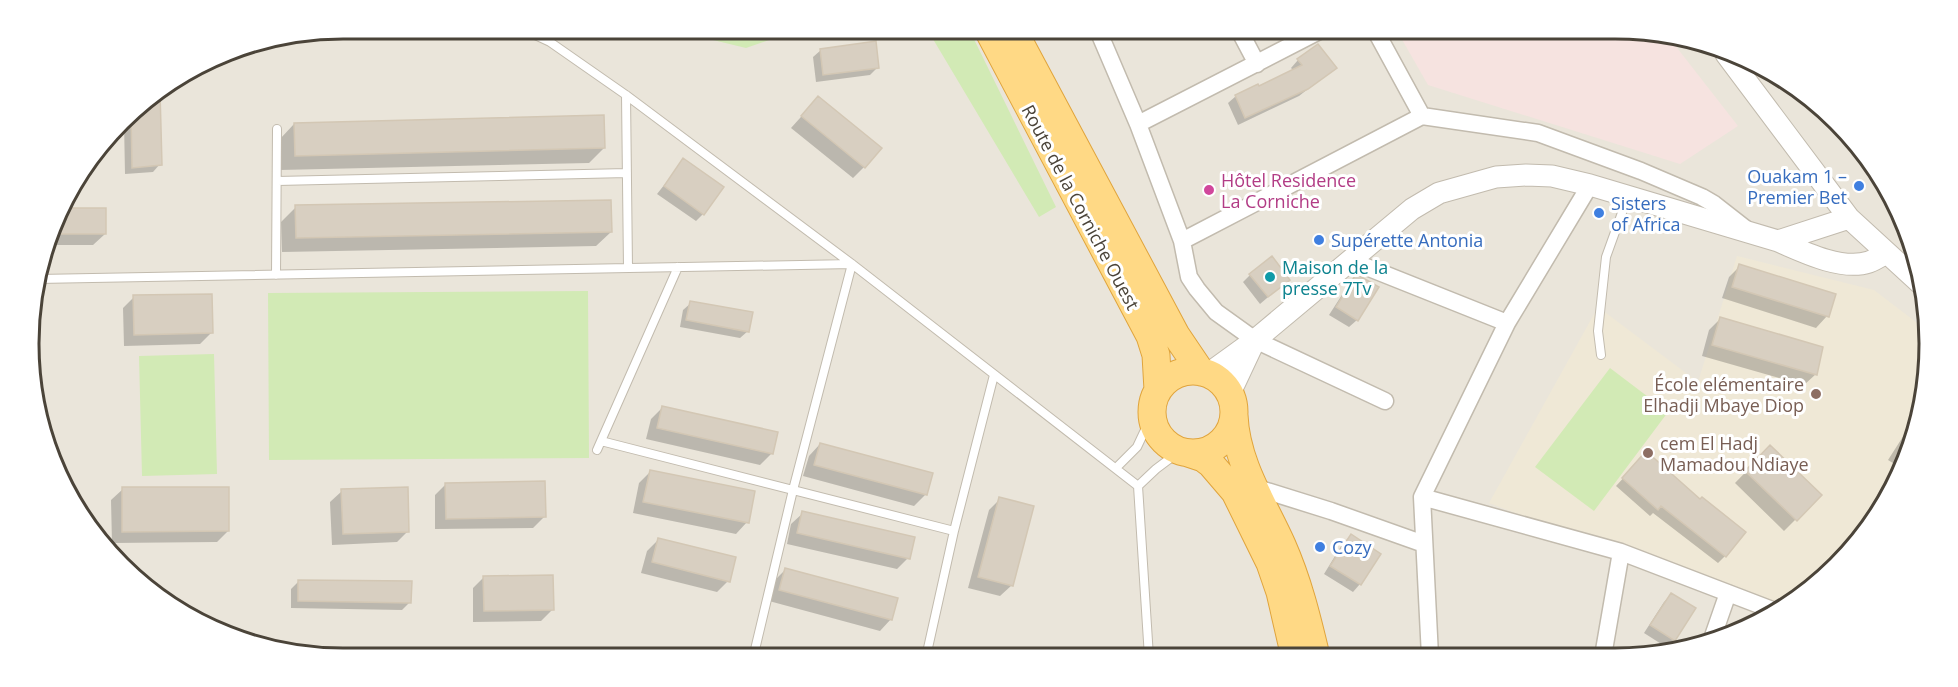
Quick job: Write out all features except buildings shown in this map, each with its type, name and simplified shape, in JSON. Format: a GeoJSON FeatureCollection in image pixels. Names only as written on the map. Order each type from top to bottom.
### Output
{"type":"FeatureCollection","features":[{"type":"Feature","properties":{"kind":"highway","name":"Route de la Corniche Ouest"},"geometry":{"type":"LineString","coordinates":[[993,39],[1150,336],[1156,355],[1155,398]]}},
{"type":"Feature","properties":{"kind":"highway","name":"Route de la Corniche Ouest"},"geometry":{"type":"LineString","coordinates":[[1018,39],[1176,335],[1205,373]]}},
{"type":"Feature","properties":{"kind":"highway"},"geometry":{"type":"LineString","coordinates":[[1293,648],[1280,592],[1270,563],[1235,492],[1211,464],[1203,458],[1170,446],[1155,428],[1152,417],[1155,398],[1172,377],[1191,371],[1205,373],[1224,385],[1232,404],[1235,434],[1254,487],[1282,546],[1302,598],[1314,648]]}},
{"type":"Feature","properties":{"kind":"highway"},"geometry":{"type":"LineString","coordinates":[[1184,452],[1202,452],[1214,448],[1224,439],[1231,428],[1232,404]]}},
{"type":"Feature","properties":{"kind":"street"},"geometry":{"type":"LineString","coordinates":[[1101,39],[1138,124],[1182,241],[1189,277],[1197,289],[1216,312],[1255,340],[1385,401]]}},
{"type":"Feature","properties":{"kind":"street"},"geometry":{"type":"LineString","coordinates":[[1244,39],[1257,64]]}},
{"type":"Feature","properties":{"kind":"street"},"geometry":{"type":"LineString","coordinates":[[1138,124],[1304,39]]}},
{"type":"Feature","properties":{"kind":"street"},"geometry":{"type":"LineString","coordinates":[[1380,39],[1422,116]]}},
{"type":"Feature","properties":{"kind":"street"},"geometry":{"type":"LineString","coordinates":[[1732,63],[1849,218],[1911,275]]}},
{"type":"Feature","properties":{"kind":"street"},"geometry":{"type":"LineString","coordinates":[[1182,241],[1422,116],[1538,134],[1641,171],[1702,197],[1749,232]]}},
{"type":"Feature","properties":{"kind":"street"},"geometry":{"type":"LineString","coordinates":[[1205,373],[1255,340],[1412,209],[1439,193],[1496,177],[1552,176],[1590,185],[1778,241],[1809,255],[1835,262],[1868,262],[1886,253]]}},
{"type":"Feature","properties":{"kind":"street"},"geometry":{"type":"LineString","coordinates":[[1430,648],[1422,497],[1507,323],[1590,185]]}},
{"type":"Feature","properties":{"kind":"street"},"geometry":{"type":"LineString","coordinates":[[1778,241],[1849,218]]}},
{"type":"Feature","properties":{"kind":"street"},"geometry":{"type":"LineString","coordinates":[[1349,260],[1507,323]]}},
{"type":"Feature","properties":{"kind":"street"},"geometry":{"type":"LineString","coordinates":[[1232,404],[1255,340]]}},
{"type":"Feature","properties":{"kind":"street"},"geometry":{"type":"LineString","coordinates":[[1254,487],[1424,544]]}},
{"type":"Feature","properties":{"kind":"street"},"geometry":{"type":"LineString","coordinates":[[1422,497],[1621,552],[1765,608]]}},
{"type":"Feature","properties":{"kind":"street"},"geometry":{"type":"LineString","coordinates":[[1605,648],[1621,552]]}},
{"type":"Feature","properties":{"kind":"street"},"geometry":{"type":"LineString","coordinates":[[1715,631],[1728,593]]}},
{"type":"Feature","properties":{"kind":"lane"},"geometry":{"type":"LineString","coordinates":[[544,39],[626,95],[852,264],[1138,486],[1148,648]]}},
{"type":"Feature","properties":{"kind":"lane"},"geometry":{"type":"LineString","coordinates":[[626,95],[628,268]]}},
{"type":"Feature","properties":{"kind":"lane"},"geometry":{"type":"LineString","coordinates":[[276,275],[277,129]]}},
{"type":"Feature","properties":{"kind":"lane"},"geometry":{"type":"LineString","coordinates":[[277,180],[627,173]]}},
{"type":"Feature","properties":{"kind":"lane"},"geometry":{"type":"LineString","coordinates":[[1601,355],[1598,331],[1606,257],[1628,196]]}},
{"type":"Feature","properties":{"kind":"lane"},"geometry":{"type":"LineString","coordinates":[[46,279],[852,264]]}},
{"type":"Feature","properties":{"kind":"lane"},"geometry":{"type":"LineString","coordinates":[[755,648],[793,490],[852,264]]}},
{"type":"Feature","properties":{"kind":"lane"},"geometry":{"type":"LineString","coordinates":[[597,450],[678,267]]}},
{"type":"Feature","properties":{"kind":"lane"},"geometry":{"type":"LineString","coordinates":[[928,648],[954,531],[994,375]]}},
{"type":"Feature","properties":{"kind":"lane"},"geometry":{"type":"LineString","coordinates":[[1116,468],[1137,447],[1155,398]]}},
{"type":"Feature","properties":{"kind":"lane"},"geometry":{"type":"LineString","coordinates":[[600,441],[954,531]]}},
{"type":"Feature","properties":{"kind":"lane"},"geometry":{"type":"LineString","coordinates":[[1138,486],[1156,469],[1184,452]]}},
{"type":"Feature","properties":{"kind":"shaded area"},"geometry":{"type":"Polygon","coordinates":[[[1402,39],[1614,39],[1654,42],[1675,45],[1738,126],[1680,164],[1428,85],[1402,39]]]}},
{"type":"Feature","properties":{"kind":"shaded area"},"geometry":{"type":"Polygon","coordinates":[[[1614,39],[1654,42],[1693,49],[1749,70],[1800,102],[1830,128],[1856,158],[1878,191],[1903,246],[1916,304],[1918,363],[1909,422],[1896,460],[1878,496],[1856,529],[1830,559],[1784,597],[1749,617],[1693,638],[1654,645],[1614,648],[344,648],[304,645],[265,638],[209,617],[174,597],[128,559],[90,513],[70,478],[49,422],[40,363],[40,324],[49,265],[70,209],[90,174],[128,128],[174,90],[209,70],[265,49],[324,40],[1614,39]]]}},
{"type":"Feature","properties":{"kind":"shaded area"},"geometry":{"type":"Polygon","coordinates":[[[1737,256],[1874,290],[1918,324],[1918,363],[1913,403],[1903,441],[1888,478],[1868,513],[1830,559],[1800,585],[1767,607],[1765,608],[1489,503],[1598,307],[1698,382],[1737,256]]]}},
{"type":"Feature","properties":{"kind":"green space"},"geometry":{"type":"Polygon","coordinates":[[[709,39],[772,39],[746,48],[709,39]]]}},
{"type":"Feature","properties":{"kind":"green space"},"geometry":{"type":"Polygon","coordinates":[[[933,39],[974,39],[1056,207],[1039,217],[933,39]]]}},
{"type":"Feature","properties":{"kind":"green space"},"geometry":{"type":"Polygon","coordinates":[[[588,291],[589,458],[269,460],[268,293],[588,291]]]}},
{"type":"Feature","properties":{"kind":"green space"},"geometry":{"type":"Polygon","coordinates":[[[214,354],[217,474],[142,476],[139,356],[214,354]]]}},
{"type":"Feature","properties":{"kind":"green space"},"geometry":{"type":"Polygon","coordinates":[[[1610,368],[1668,412],[1594,511],[1535,467],[1610,368]]]}},
{"type":"Feature","properties":{"kind":"place","name":"Ouakam 1 – Premier Bet"},"geometry":{"type":"Point","coordinates":[1859,186]}},
{"type":"Feature","properties":{"kind":"place","name":"Hôtel Residence La Corniche"},"geometry":{"type":"Point","coordinates":[1209,190]}},
{"type":"Feature","properties":{"kind":"place","name":"Sisters of Africa"},"geometry":{"type":"Point","coordinates":[1599,213]}},
{"type":"Feature","properties":{"kind":"place","name":"Supérette Antonia"},"geometry":{"type":"Point","coordinates":[1319,240]}},
{"type":"Feature","properties":{"kind":"place","name":"Maison de la presse 7Tv"},"geometry":{"type":"Point","coordinates":[1270,277]}},
{"type":"Feature","properties":{"kind":"place","name":"École elémentaire Elhadji Mbaye Diop"},"geometry":{"type":"Point","coordinates":[1816,394]}},
{"type":"Feature","properties":{"kind":"place","name":"cem El Hadj Mamadou Ndiaye"},"geometry":{"type":"Point","coordinates":[1648,453]}},
{"type":"Feature","properties":{"kind":"place","name":"Cozy"},"geometry":{"type":"Point","coordinates":[1320,547]}}]}
